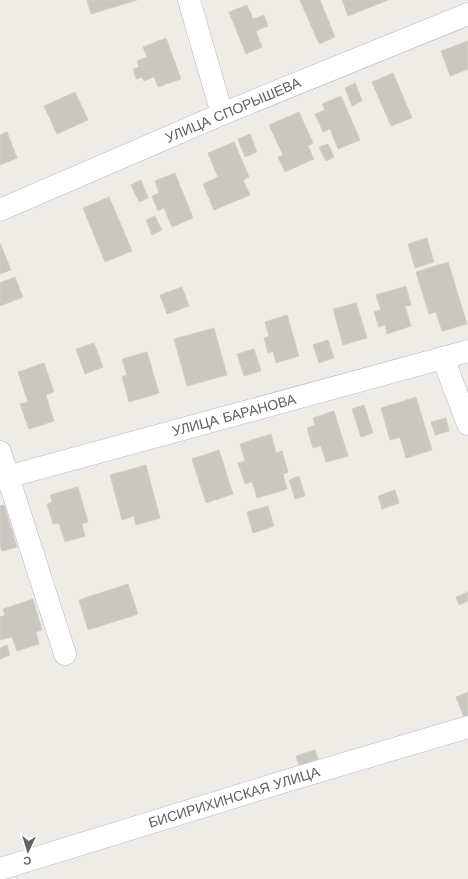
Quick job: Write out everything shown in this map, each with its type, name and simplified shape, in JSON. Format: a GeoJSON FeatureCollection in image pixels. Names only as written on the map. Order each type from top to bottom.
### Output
{"type":"FeatureCollection","features":[{"type":"Feature","properties":{"kind":"street"},"geometry":{"type":"LineString","coordinates":[[189,0],[222,114]]}},
{"type":"Feature","properties":{"kind":"street","name":"УЛИЦА СПОРЫШЕВА"},"geometry":{"type":"LineString","coordinates":[[0,210],[222,114],[468,14]]}},
{"type":"Feature","properties":{"kind":"street","name":"УЛИЦА БАРАНОВА"},"geometry":{"type":"LineString","coordinates":[[4,478],[468,351]]}},
{"type":"Feature","properties":{"kind":"street"},"geometry":{"type":"LineString","coordinates":[[443,358],[468,424]]}},
{"type":"Feature","properties":{"kind":"street"},"geometry":{"type":"LineString","coordinates":[[0,452],[4,478],[65,654]]}},
{"type":"Feature","properties":{"kind":"street","name":"БИСИРИХИНСКАЯ УЛИЦА"},"geometry":{"type":"LineString","coordinates":[[0,869],[276,784],[468,727]]}},
{"type":"Feature","properties":{"kind":"building"},"geometry":{"type":"Polygon","coordinates":[[[87,0],[137,0],[91,14],[87,0]]]}},
{"type":"Feature","properties":{"kind":"building"},"geometry":{"type":"Polygon","coordinates":[[[300,0],[320,0],[335,37],[319,44],[300,0]]]}},
{"type":"Feature","properties":{"kind":"building"},"geometry":{"type":"Polygon","coordinates":[[[342,0],[388,0],[348,16],[342,0]]]}},
{"type":"Feature","properties":{"kind":"building"},"geometry":{"type":"Polygon","coordinates":[[[247,5],[253,19],[264,15],[268,26],[256,31],[262,47],[246,54],[229,12],[247,5]]]}},
{"type":"Feature","properties":{"kind":"building"},"geometry":{"type":"Polygon","coordinates":[[[166,38],[181,79],[158,87],[154,77],[144,81],[142,77],[136,79],[133,69],[139,67],[137,61],[147,57],[143,47],[166,38]]]}},
{"type":"Feature","properties":{"kind":"building"},"geometry":{"type":"Polygon","coordinates":[[[468,41],[468,69],[450,76],[441,51],[468,41]]]}},
{"type":"Feature","properties":{"kind":"building"},"geometry":{"type":"Polygon","coordinates":[[[393,73],[412,118],[391,126],[372,82],[393,73]]]}},
{"type":"Feature","properties":{"kind":"building"},"geometry":{"type":"Polygon","coordinates":[[[355,83],[362,101],[352,106],[345,88],[355,83]]]}},
{"type":"Feature","properties":{"kind":"building"},"geometry":{"type":"Polygon","coordinates":[[[75,92],[88,120],[57,134],[44,106],[75,92]]]}},
{"type":"Feature","properties":{"kind":"building"},"geometry":{"type":"Polygon","coordinates":[[[341,96],[360,140],[338,149],[330,129],[323,132],[315,114],[325,110],[322,104],[341,96]]]}},
{"type":"Feature","properties":{"kind":"building"},"geometry":{"type":"Polygon","coordinates":[[[299,112],[313,143],[308,146],[314,159],[285,172],[278,157],[283,155],[269,125],[299,112]]]}},
{"type":"Feature","properties":{"kind":"building"},"geometry":{"type":"Polygon","coordinates":[[[7,132],[17,158],[0,165],[0,135],[7,132]]]}},
{"type":"Feature","properties":{"kind":"building"},"geometry":{"type":"Polygon","coordinates":[[[250,134],[257,152],[245,157],[238,139],[250,134]]]}},
{"type":"Feature","properties":{"kind":"building"},"geometry":{"type":"Polygon","coordinates":[[[234,142],[249,177],[243,180],[250,195],[214,210],[203,184],[218,177],[208,153],[234,142]]]}},
{"type":"Feature","properties":{"kind":"building"},"geometry":{"type":"Polygon","coordinates":[[[328,144],[334,157],[326,161],[319,147],[328,144]]]}},
{"type":"Feature","properties":{"kind":"building"},"geometry":{"type":"Polygon","coordinates":[[[175,173],[193,218],[172,227],[164,208],[158,211],[152,196],[159,193],[155,181],[175,173]]]}},
{"type":"Feature","properties":{"kind":"building"},"geometry":{"type":"Polygon","coordinates":[[[141,180],[148,198],[139,202],[131,185],[141,180]]]}},
{"type":"Feature","properties":{"kind":"building"},"geometry":{"type":"Polygon","coordinates":[[[109,197],[132,251],[105,262],[83,208],[109,197]]]}},
{"type":"Feature","properties":{"kind":"building"},"geometry":{"type":"Polygon","coordinates":[[[155,216],[162,230],[152,235],[146,220],[155,216]]]}},
{"type":"Feature","properties":{"kind":"building"},"geometry":{"type":"Polygon","coordinates":[[[427,238],[434,262],[415,268],[408,244],[427,238]]]}},
{"type":"Feature","properties":{"kind":"building"},"geometry":{"type":"Polygon","coordinates":[[[0,243],[11,270],[0,274],[0,243]]]}},
{"type":"Feature","properties":{"kind":"building"},"geometry":{"type":"Polygon","coordinates":[[[448,262],[467,324],[442,331],[436,312],[429,314],[416,272],[448,262]]]}},
{"type":"Feature","properties":{"kind":"building"},"geometry":{"type":"Polygon","coordinates":[[[15,277],[23,297],[0,306],[0,283],[15,277]]]}},
{"type":"Feature","properties":{"kind":"building"},"geometry":{"type":"Polygon","coordinates":[[[406,286],[411,305],[405,306],[411,326],[387,334],[385,325],[379,327],[374,312],[381,310],[376,295],[406,286]]]}},
{"type":"Feature","properties":{"kind":"building"},"geometry":{"type":"Polygon","coordinates":[[[182,287],[189,306],[167,314],[160,295],[182,287]]]}},
{"type":"Feature","properties":{"kind":"building"},"geometry":{"type":"Polygon","coordinates":[[[356,303],[367,338],[343,345],[333,309],[356,303]]]}},
{"type":"Feature","properties":{"kind":"building"},"geometry":{"type":"Polygon","coordinates":[[[287,315],[299,356],[276,363],[273,351],[268,353],[264,338],[269,336],[265,322],[287,315]]]}},
{"type":"Feature","properties":{"kind":"building"},"geometry":{"type":"Polygon","coordinates":[[[214,328],[227,375],[187,386],[174,339],[214,328]]]}},
{"type":"Feature","properties":{"kind":"building"},"geometry":{"type":"Polygon","coordinates":[[[328,340],[334,358],[319,363],[313,345],[328,340]]]}},
{"type":"Feature","properties":{"kind":"building"},"geometry":{"type":"Polygon","coordinates":[[[94,343],[103,367],[85,374],[76,349],[94,343]]]}},
{"type":"Feature","properties":{"kind":"building"},"geometry":{"type":"Polygon","coordinates":[[[254,349],[261,371],[244,376],[237,354],[254,349]]]}},
{"type":"Feature","properties":{"kind":"building"},"geometry":{"type":"Polygon","coordinates":[[[147,352],[159,393],[129,402],[122,377],[127,375],[122,359],[147,352]]]}},
{"type":"Feature","properties":{"kind":"building"},"geometry":{"type":"Polygon","coordinates":[[[44,363],[54,392],[46,395],[54,421],[29,429],[20,404],[28,402],[18,372],[44,363]]]}},
{"type":"Feature","properties":{"kind":"building"},"geometry":{"type":"Polygon","coordinates":[[[416,397],[432,450],[406,458],[400,437],[390,440],[381,408],[416,397]]]}},
{"type":"Feature","properties":{"kind":"building"},"geometry":{"type":"Polygon","coordinates":[[[364,405],[373,433],[361,437],[352,409],[364,405]]]}},
{"type":"Feature","properties":{"kind":"building"},"geometry":{"type":"Polygon","coordinates":[[[334,411],[348,456],[326,462],[321,446],[313,448],[307,428],[315,425],[313,418],[334,411]]]}},
{"type":"Feature","properties":{"kind":"building"},"geometry":{"type":"Polygon","coordinates":[[[446,418],[449,431],[435,435],[431,422],[446,418]]]}},
{"type":"Feature","properties":{"kind":"building"},"geometry":{"type":"Polygon","coordinates":[[[271,434],[276,453],[282,451],[288,472],[283,474],[287,489],[257,498],[252,482],[245,484],[238,463],[245,461],[240,444],[271,434]]]}},
{"type":"Feature","properties":{"kind":"building"},"geometry":{"type":"Polygon","coordinates":[[[219,450],[233,494],[206,503],[192,459],[219,450]]]}},
{"type":"Feature","properties":{"kind":"building"},"geometry":{"type":"Polygon","coordinates":[[[146,465],[160,518],[136,525],[134,516],[122,520],[110,475],[146,465]]]}},
{"type":"Feature","properties":{"kind":"building"},"geometry":{"type":"Polygon","coordinates":[[[299,476],[305,496],[295,499],[289,480],[299,476]]]}},
{"type":"Feature","properties":{"kind":"building"},"geometry":{"type":"Polygon","coordinates":[[[78,487],[88,522],[82,524],[85,536],[65,542],[59,523],[53,524],[47,504],[52,502],[50,495],[78,487]]]}},
{"type":"Feature","properties":{"kind":"building"},"geometry":{"type":"Polygon","coordinates":[[[395,490],[399,503],[382,509],[378,496],[395,490]]]}},
{"type":"Feature","properties":{"kind":"building"},"geometry":{"type":"Polygon","coordinates":[[[4,505],[17,547],[2,551],[0,546],[0,506],[4,505]]]}},
{"type":"Feature","properties":{"kind":"building"},"geometry":{"type":"Polygon","coordinates":[[[268,506],[274,526],[253,533],[247,512],[268,506]]]}},
{"type":"Feature","properties":{"kind":"building"},"geometry":{"type":"Polygon","coordinates":[[[128,584],[138,614],[88,630],[79,600],[128,584]]]}},
{"type":"Feature","properties":{"kind":"building"},"geometry":{"type":"Polygon","coordinates":[[[468,592],[468,601],[459,605],[456,597],[468,592]]]}},
{"type":"Feature","properties":{"kind":"building"},"geometry":{"type":"Polygon","coordinates":[[[33,599],[42,630],[36,632],[39,644],[17,651],[12,637],[0,640],[0,617],[5,615],[3,609],[33,599]]]}},
{"type":"Feature","properties":{"kind":"building"},"geometry":{"type":"Polygon","coordinates":[[[7,645],[10,655],[0,659],[0,648],[7,645]]]}},
{"type":"Feature","properties":{"kind":"building"},"geometry":{"type":"Polygon","coordinates":[[[468,692],[468,715],[464,717],[456,697],[468,692]]]}},
{"type":"Feature","properties":{"kind":"building"},"geometry":{"type":"Polygon","coordinates":[[[315,750],[318,759],[299,765],[296,756],[315,750]]]}}]}
